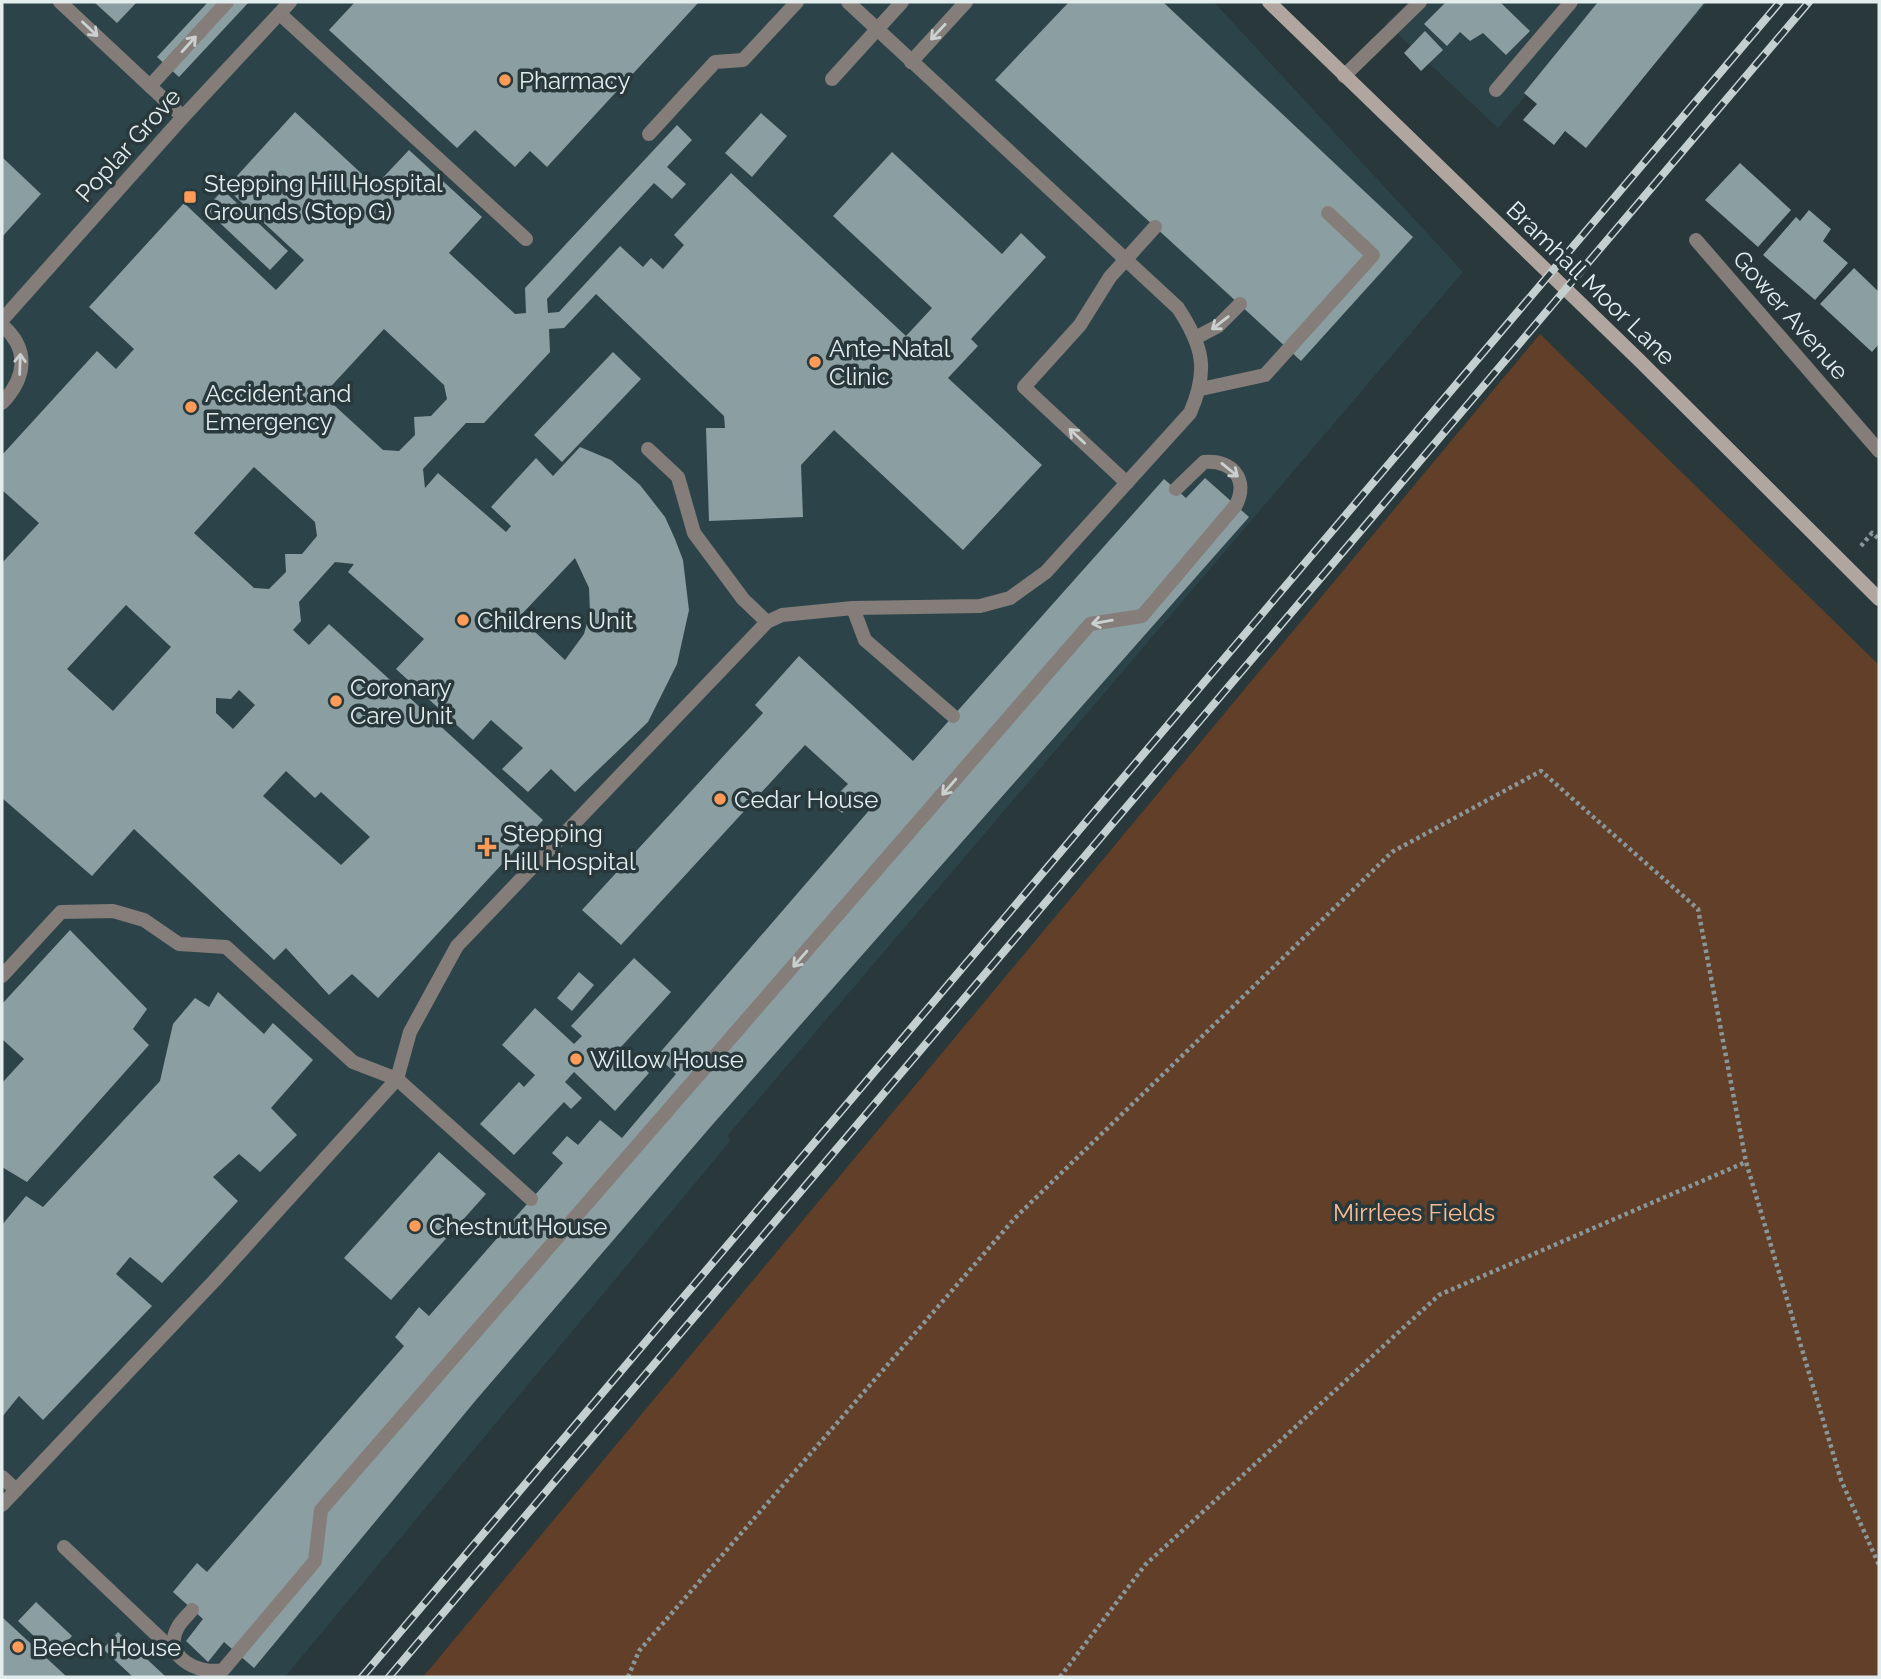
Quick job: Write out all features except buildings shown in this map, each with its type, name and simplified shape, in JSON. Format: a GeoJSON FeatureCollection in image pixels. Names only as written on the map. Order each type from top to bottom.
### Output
{"type":"FeatureCollection","features":[{"type":"Feature","properties":{"kind":"street"},"geometry":{"type":"LineString","coordinates":[[60,2],[183,117]]}},
{"type":"Feature","properties":{"kind":"street"},"geometry":{"type":"LineString","coordinates":[[150,86],[228,2]]}},
{"type":"Feature","properties":{"kind":"street","name":"Poplar Grove"},"geometry":{"type":"LineString","coordinates":[[2,320],[183,117],[290,2]]}},
{"type":"Feature","properties":{"kind":"street"},"geometry":{"type":"LineString","coordinates":[[649,134],[715,62],[743,60],[797,2]]}},
{"type":"Feature","properties":{"kind":"street"},"geometry":{"type":"LineString","coordinates":[[2,1505],[215,1280],[397,1079],[410,1032],[457,946],[768,622],[782,615],[853,608],[981,606],[1010,598],[1046,572],[1190,413],[1201,389],[1197,337],[1178,308],[848,2]]}},
{"type":"Feature","properties":{"kind":"street"},"geometry":{"type":"LineString","coordinates":[[832,79],[902,2]]}},
{"type":"Feature","properties":{"kind":"street"},"geometry":{"type":"LineString","coordinates":[[911,62],[966,2]]}},
{"type":"Feature","properties":{"kind":"street","name":"Bramhall Moor Lane"},"geometry":{"type":"LineString","coordinates":[[1269,2],[1638,359],[1879,598]]}},
{"type":"Feature","properties":{"kind":"street"},"geometry":{"type":"LineString","coordinates":[[1344,76],[1420,2]]}},
{"type":"Feature","properties":{"kind":"street"},"geometry":{"type":"LineString","coordinates":[[1496,90],[1571,2]]}},
{"type":"Feature","properties":{"kind":"street"},"geometry":{"type":"LineString","coordinates":[[280,14],[526,239]]}},
{"type":"Feature","properties":{"kind":"street"},"geometry":{"type":"LineString","coordinates":[[1201,389],[1265,374],[1373,255],[1328,214]]}},
{"type":"Feature","properties":{"kind":"street"},"geometry":{"type":"LineString","coordinates":[[1127,483],[1024,387],[1080,325],[1110,277],[1155,227]]}},
{"type":"Feature","properties":{"kind":"street","name":"Gower Avenue"},"geometry":{"type":"LineString","coordinates":[[1696,240],[1879,451]]}},
{"type":"Feature","properties":{"kind":"street"},"geometry":{"type":"LineString","coordinates":[[1197,337],[1219,326],[1240,304]]}},
{"type":"Feature","properties":{"kind":"street"},"geometry":{"type":"LineString","coordinates":[[2,326],[13,335],[22,354],[19,381],[2,403]]}},
{"type":"Feature","properties":{"kind":"street"},"geometry":{"type":"LineString","coordinates":[[648,449],[678,477],[694,533],[743,599],[768,622]]}},
{"type":"Feature","properties":{"kind":"street"},"geometry":{"type":"LineString","coordinates":[[64,1547],[194,1670],[209,1673],[223,1670],[315,1560],[321,1510],[1090,624],[1142,615],[1236,505],[1243,492],[1239,477],[1230,467],[1218,461],[1204,462],[1176,489]]}},
{"type":"Feature","properties":{"kind":"street"},"geometry":{"type":"LineString","coordinates":[[853,608],[865,639],[953,716]]}},
{"type":"Feature","properties":{"kind":"street"},"geometry":{"type":"LineString","coordinates":[[2,976],[61,912],[113,911],[144,920],[179,944],[226,947],[353,1062],[397,1079],[531,1199]]}},
{"type":"Feature","properties":{"kind":"street"},"geometry":{"type":"LineString","coordinates":[[2,1478],[16,1490]]}},
{"type":"Feature","properties":{"kind":"street"},"geometry":{"type":"LineString","coordinates":[[180,1657],[175,1642],[176,1629],[192,1610]]}},
{"type":"Feature","properties":{"kind":"path"},"geometry":{"type":"LineString","coordinates":[[628,1677],[639,1651],[1015,1218],[1392,852],[1541,771],[1698,909],[1746,1162],[1841,1480],[1879,1565]]}},
{"type":"Feature","properties":{"kind":"path"},"geometry":{"type":"LineString","coordinates":[[1060,1677],[1145,1565],[1439,1295],[1746,1162]]}},
{"type":"Feature","properties":{"kind":"shaded area","name":"Stepping Hill Hospital"},"geometry":{"type":"Polygon","coordinates":[[[2,2],[1214,2],[1463,272],[727,1136],[731,1140],[285,1677],[2,1677],[2,2]]]}},
{"type":"Feature","properties":{"kind":"shaded area"},"geometry":{"type":"Polygon","coordinates":[[[1409,2],[1708,2],[1594,132],[1536,84],[1498,128],[1386,23],[1409,2]]]}},
{"type":"Feature","properties":{"kind":"green space","name":"Mirrlees Fields"},"geometry":{"type":"Polygon","coordinates":[[[1540,334],[1879,665],[1879,1677],[423,1677],[1540,334]]]}},
{"type":"Feature","properties":{"kind":"railway"},"geometry":{"type":"LineString","coordinates":[[362,1677],[1780,2]]}},
{"type":"Feature","properties":{"kind":"railway"},"geometry":{"type":"LineString","coordinates":[[389,1677],[1809,2]]}},
{"type":"Feature","properties":{"kind":"place","name":"Pharmacy"},"geometry":{"type":"Point","coordinates":[505,80]}},
{"type":"Feature","properties":{"kind":"place","name":"Stepping Hill Hospital Grounds (Stop G)"},"geometry":{"type":"Point","coordinates":[190,197]}},
{"type":"Feature","properties":{"kind":"place","name":"Ante-Natal Clinic"},"geometry":{"type":"Point","coordinates":[815,362]}},
{"type":"Feature","properties":{"kind":"place","name":"Accident and Emergency"},"geometry":{"type":"Point","coordinates":[191,407]}},
{"type":"Feature","properties":{"kind":"place","name":"Childrens Unit"},"geometry":{"type":"Point","coordinates":[463,620]}},
{"type":"Feature","properties":{"kind":"place","name":"Coronary Care Unit"},"geometry":{"type":"Point","coordinates":[336,701]}},
{"type":"Feature","properties":{"kind":"place","name":"Cedar House"},"geometry":{"type":"Point","coordinates":[720,799]}},
{"type":"Feature","properties":{"kind":"place","name":"Stepping Hill Hospital"},"geometry":{"type":"Point","coordinates":[487,847]}},
{"type":"Feature","properties":{"kind":"place","name":"Willow House"},"geometry":{"type":"Point","coordinates":[576,1059]}},
{"type":"Feature","properties":{"kind":"place","name":"Chestnut House"},"geometry":{"type":"Point","coordinates":[415,1226]}},
{"type":"Feature","properties":{"kind":"place","name":"Beech House"},"geometry":{"type":"Point","coordinates":[18,1647]}}]}
